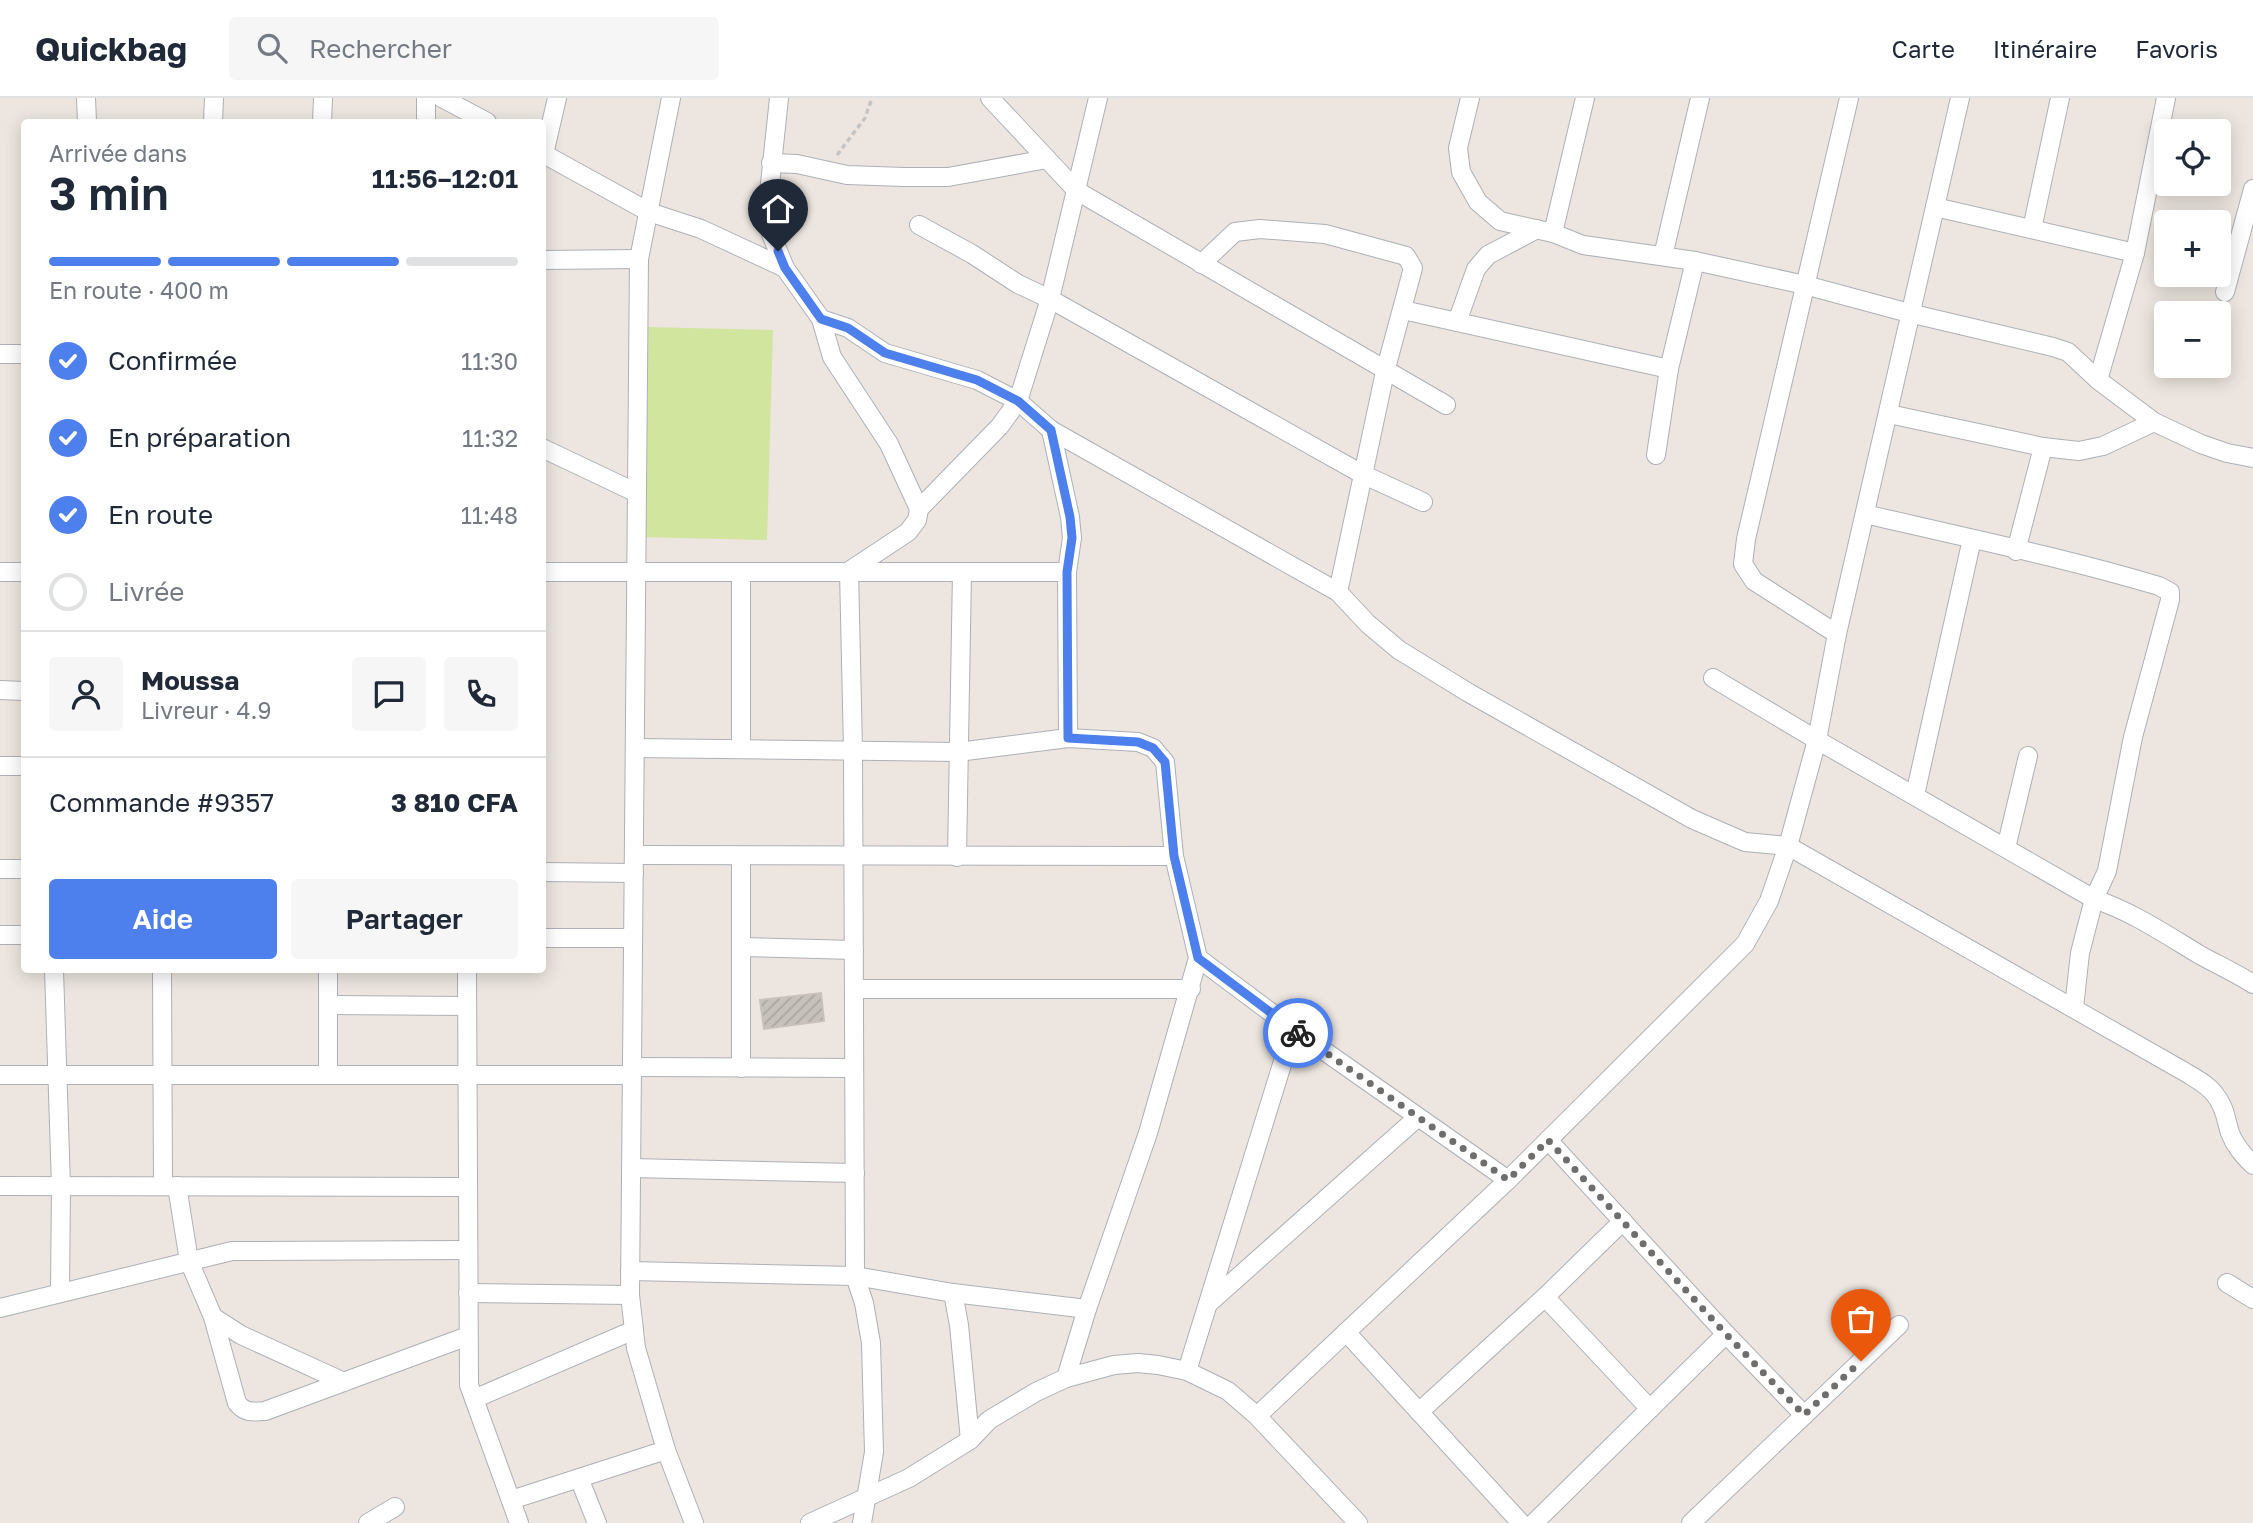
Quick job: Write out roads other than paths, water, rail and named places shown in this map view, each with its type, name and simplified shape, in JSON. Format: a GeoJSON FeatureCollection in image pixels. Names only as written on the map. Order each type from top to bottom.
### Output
{"type":"FeatureCollection","features":[{"type":"Feature","properties":{"kind":"street"},"geometry":{"type":"LineString","coordinates":[[86,98],[87,119]]}},
{"type":"Feature","properties":{"kind":"street"},"geometry":{"type":"LineString","coordinates":[[213,119],[214,98]]}},
{"type":"Feature","properties":{"kind":"street"},"geometry":{"type":"LineString","coordinates":[[323,98],[323,119]]}},
{"type":"Feature","properties":{"kind":"street"},"geometry":{"type":"LineString","coordinates":[[426,98],[426,119]]}},
{"type":"Feature","properties":{"kind":"street"},"geometry":{"type":"LineString","coordinates":[[442,98],[480,119]]}},
{"type":"Feature","properties":{"kind":"street"},"geometry":{"type":"LineString","coordinates":[[546,142],[557,98]]}},
{"type":"Feature","properties":{"kind":"street"},"geometry":{"type":"LineString","coordinates":[[671,98],[639,259],[630,1295],[636,1348],[666,1450],[694,1523]]}},
{"type":"Feature","properties":{"kind":"street"},"geometry":{"type":"LineString","coordinates":[[779,98],[768,203],[771,234],[785,268],[821,319],[832,357],[889,444],[919,509]]}},
{"type":"Feature","properties":{"kind":"street"},"geometry":{"type":"LineString","coordinates":[[990,98],[1077,191],[1446,405]]}},
{"type":"Feature","properties":{"kind":"street"},"geometry":{"type":"LineString","coordinates":[[849,571],[908,532],[917,520],[919,509],[1000,426],[1018,401],[1050,299],[1098,98]]}},
{"type":"Feature","properties":{"kind":"street"},"geometry":{"type":"LineString","coordinates":[[1470,98],[1458,148],[1461,172],[1478,202],[1500,221],[1545,231],[1583,245],[1695,261],[1805,285],[2068,352],[2098,380],[2154,422],[2201,444],[2253,458]]}},
{"type":"Feature","properties":{"kind":"street"},"geometry":{"type":"LineString","coordinates":[[1545,231],[1585,98]]}},
{"type":"Feature","properties":{"kind":"street"},"geometry":{"type":"LineString","coordinates":[[1663,256],[1700,98]]}},
{"type":"Feature","properties":{"kind":"street"},"geometry":{"type":"LineString","coordinates":[[1838,634],[1754,581],[1743,564],[1749,525],[1849,98]]}},
{"type":"Feature","properties":{"kind":"street"},"geometry":{"type":"LineString","coordinates":[[1257,1416],[1508,1180],[1745,944],[1769,901],[1788,846],[1816,740],[1959,98]]}},
{"type":"Feature","properties":{"kind":"street"},"geometry":{"type":"LineString","coordinates":[[2032,229],[2060,98]]}},
{"type":"Feature","properties":{"kind":"street"},"geometry":{"type":"LineString","coordinates":[[2098,380],[2135,253],[2166,98]]}},
{"type":"Feature","properties":{"kind":"street"},"geometry":{"type":"LineString","coordinates":[[546,156],[649,212],[701,229],[785,268]]}},
{"type":"Feature","properties":{"kind":"street"},"geometry":{"type":"LineString","coordinates":[[771,163],[797,164],[846,175],[948,177],[1047,159]]}},
{"type":"Feature","properties":{"kind":"street"},"geometry":{"type":"LineString","coordinates":[[2225,292],[2253,189]]}},
{"type":"Feature","properties":{"kind":"street"},"geometry":{"type":"LineString","coordinates":[[1935,207],[2135,253]]}},
{"type":"Feature","properties":{"kind":"street"},"geometry":{"type":"LineString","coordinates":[[919,225],[972,254],[1018,284],[1050,299],[1362,474],[1423,502]]}},
{"type":"Feature","properties":{"kind":"street"},"geometry":{"type":"LineString","coordinates":[[1201,264],[1236,232],[1260,229],[1325,234],[1406,256],[1410,260],[1413,268],[1385,372],[1338,592]]}},
{"type":"Feature","properties":{"kind":"street"},"geometry":{"type":"LineString","coordinates":[[1457,322],[1476,269],[1489,255],[1545,231]]}},
{"type":"Feature","properties":{"kind":"street"},"geometry":{"type":"LineString","coordinates":[[546,260],[639,259]]}},
{"type":"Feature","properties":{"kind":"street"},"geometry":{"type":"LineString","coordinates":[[1656,455],[1669,369],[1695,261]]}},
{"type":"Feature","properties":{"kind":"street"},"geometry":{"type":"LineString","coordinates":[[1403,310],[1669,369]]}},
{"type":"Feature","properties":{"kind":"street"},"geometry":{"type":"LineString","coordinates":[[821,319],[848,328],[885,353],[977,380],[1018,401],[1051,430],[1338,592],[1368,624],[1399,650],[1469,693],[1692,819],[1745,842],[1788,846],[2204,1084],[2216,1094],[2225,1111],[2238,1150],[2253,1165]]}},
{"type":"Feature","properties":{"kind":"street"},"geometry":{"type":"LineString","coordinates":[[0,354],[21,354]]}},
{"type":"Feature","properties":{"kind":"street"},"geometry":{"type":"LineString","coordinates":[[1889,414],[2043,447],[2079,451],[2103,446],[2154,422]]}},
{"type":"Feature","properties":{"kind":"street"},"geometry":{"type":"LineString","coordinates":[[1051,430],[1072,538],[1067,572],[1068,738]]}},
{"type":"Feature","properties":{"kind":"street"},"geometry":{"type":"LineString","coordinates":[[2016,551],[2043,447]]}},
{"type":"Feature","properties":{"kind":"street"},"geometry":{"type":"LineString","coordinates":[[548,454],[637,493]]}},
{"type":"Feature","properties":{"kind":"street"},"geometry":{"type":"LineString","coordinates":[[1865,514],[2016,551],[2078,562],[2159,586],[2170,592],[2133,737],[2107,871],[2094,899],[2080,953],[2074,1008]]}},
{"type":"Feature","properties":{"kind":"street"},"geometry":{"type":"LineString","coordinates":[[1915,795],[1972,539]]}},
{"type":"Feature","properties":{"kind":"street"},"geometry":{"type":"LineString","coordinates":[[849,571],[854,857],[855,1276],[864,1303],[871,1343],[874,1452],[862,1523]]}},
{"type":"Feature","properties":{"kind":"street"},"geometry":{"type":"LineString","coordinates":[[0,572],[21,572]]}},
{"type":"Feature","properties":{"kind":"street"},"geometry":{"type":"LineString","coordinates":[[546,572],[1067,572]]}},
{"type":"Feature","properties":{"kind":"street"},"geometry":{"type":"LineString","coordinates":[[741,572],[741,749]]}},
{"type":"Feature","properties":{"kind":"street"},"geometry":{"type":"LineString","coordinates":[[957,858],[962,572]]}},
{"type":"Feature","properties":{"kind":"street"},"geometry":{"type":"LineString","coordinates":[[1713,678],[2094,899],[2119,907],[2158,927],[2253,984]]}},
{"type":"Feature","properties":{"kind":"street"},"geometry":{"type":"LineString","coordinates":[[0,690],[21,691]]}},
{"type":"Feature","properties":{"kind":"street"},"geometry":{"type":"LineString","coordinates":[[635,748],[958,752],[1068,738],[1138,742],[1153,748],[1165,762],[1174,856],[1198,958],[1148,1133],[1066,1378]]}},
{"type":"Feature","properties":{"kind":"street"},"geometry":{"type":"LineString","coordinates":[[2006,848],[2028,756]]}},
{"type":"Feature","properties":{"kind":"street"},"geometry":{"type":"LineString","coordinates":[[0,766],[21,766]]}},
{"type":"Feature","properties":{"kind":"street"},"geometry":{"type":"LineString","coordinates":[[546,872],[741,856],[1174,856]]}},
{"type":"Feature","properties":{"kind":"street"},"geometry":{"type":"LineString","coordinates":[[741,856],[741,1068]]}},
{"type":"Feature","properties":{"kind":"street"},"geometry":{"type":"LineString","coordinates":[[0,869],[21,869]]}},
{"type":"Feature","properties":{"kind":"street"},"geometry":{"type":"LineString","coordinates":[[0,935],[21,935]]}},
{"type":"Feature","properties":{"kind":"street"},"geometry":{"type":"LineString","coordinates":[[546,938],[633,938]]}},
{"type":"Feature","properties":{"kind":"street"},"geometry":{"type":"LineString","coordinates":[[741,947],[854,950]]}},
{"type":"Feature","properties":{"kind":"street"},"geometry":{"type":"LineString","coordinates":[[1198,958],[1293,1029],[1508,1180]]}},
{"type":"Feature","properties":{"kind":"street"},"geometry":{"type":"LineString","coordinates":[[54,973],[55,1075],[61,1186],[60,1293]]}},
{"type":"Feature","properties":{"kind":"street"},"geometry":{"type":"LineString","coordinates":[[162,973],[163,1075],[170,1186],[189,1261],[213,1317],[237,1403],[243,1410],[265,1411],[468,1336]]}},
{"type":"Feature","properties":{"kind":"street"},"geometry":{"type":"LineString","coordinates":[[328,973],[328,1075]]}},
{"type":"Feature","properties":{"kind":"street"},"geometry":{"type":"LineString","coordinates":[[467,973],[469,1384],[519,1523]]}},
{"type":"Feature","properties":{"kind":"street"},"geometry":{"type":"LineString","coordinates":[[854,989],[1191,989]]}},
{"type":"Feature","properties":{"kind":"street"},"geometry":{"type":"LineString","coordinates":[[328,1005],[467,1006]]}},
{"type":"Feature","properties":{"kind":"street"},"geometry":{"type":"LineString","coordinates":[[1187,1371],[1293,1029]]}},
{"type":"Feature","properties":{"kind":"street"},"geometry":{"type":"LineString","coordinates":[[0,1075],[467,1075],[855,1068]]}},
{"type":"Feature","properties":{"kind":"street"},"geometry":{"type":"LineString","coordinates":[[1207,1304],[1418,1117]]}},
{"type":"Feature","properties":{"kind":"street"},"geometry":{"type":"LineString","coordinates":[[1548,1140],[1804,1415]]}},
{"type":"Feature","properties":{"kind":"street"},"geometry":{"type":"LineString","coordinates":[[631,1168],[855,1173]]}},
{"type":"Feature","properties":{"kind":"street"},"geometry":{"type":"LineString","coordinates":[[0,1186],[468,1187]]}},
{"type":"Feature","properties":{"kind":"street"},"geometry":{"type":"LineString","coordinates":[[1419,1412],[1545,1297],[1623,1221]]}},
{"type":"Feature","properties":{"kind":"street"},"geometry":{"type":"LineString","coordinates":[[0,1308],[232,1251],[468,1250]]}},
{"type":"Feature","properties":{"kind":"street"},"geometry":{"type":"LineString","coordinates":[[630,1271],[855,1276],[953,1293],[1087,1309]]}},
{"type":"Feature","properties":{"kind":"street"},"geometry":{"type":"LineString","coordinates":[[2227,1283],[2253,1299]]}},
{"type":"Feature","properties":{"kind":"street"},"geometry":{"type":"LineString","coordinates":[[468,1293],[630,1295]]}},
{"type":"Feature","properties":{"kind":"street"},"geometry":{"type":"LineString","coordinates":[[953,1293],[960,1325],[970,1440]]}},
{"type":"Feature","properties":{"kind":"street"},"geometry":{"type":"LineString","coordinates":[[1545,1297],[1650,1409]]}},
{"type":"Feature","properties":{"kind":"street"},"geometry":{"type":"LineString","coordinates":[[213,1317],[241,1335],[344,1382]]}},
{"type":"Feature","properties":{"kind":"street"},"geometry":{"type":"LineString","coordinates":[[1691,1523],[1899,1325]]}},
{"type":"Feature","properties":{"kind":"street"},"geometry":{"type":"LineString","coordinates":[[474,1399],[634,1330]]}},
{"type":"Feature","properties":{"kind":"street"},"geometry":{"type":"LineString","coordinates":[[1346,1332],[1521,1523]]}},
{"type":"Feature","properties":{"kind":"street"},"geometry":{"type":"LineString","coordinates":[[1534,1523],[1726,1334]]}},
{"type":"Feature","properties":{"kind":"street"},"geometry":{"type":"LineString","coordinates":[[810,1523],[909,1478],[970,1440],[989,1420],[1012,1405],[1066,1378],[1138,1363],[1158,1364],[1187,1371],[1227,1391],[1257,1416],[1358,1523]]}},
{"type":"Feature","properties":{"kind":"street"},"geometry":{"type":"LineString","coordinates":[[510,1500],[666,1450]]}},
{"type":"Feature","properties":{"kind":"street"},"geometry":{"type":"LineString","coordinates":[[579,1478],[597,1523]]}},
{"type":"Feature","properties":{"kind":"street"},"geometry":{"type":"LineString","coordinates":[[368,1523],[395,1507]]}}]}
